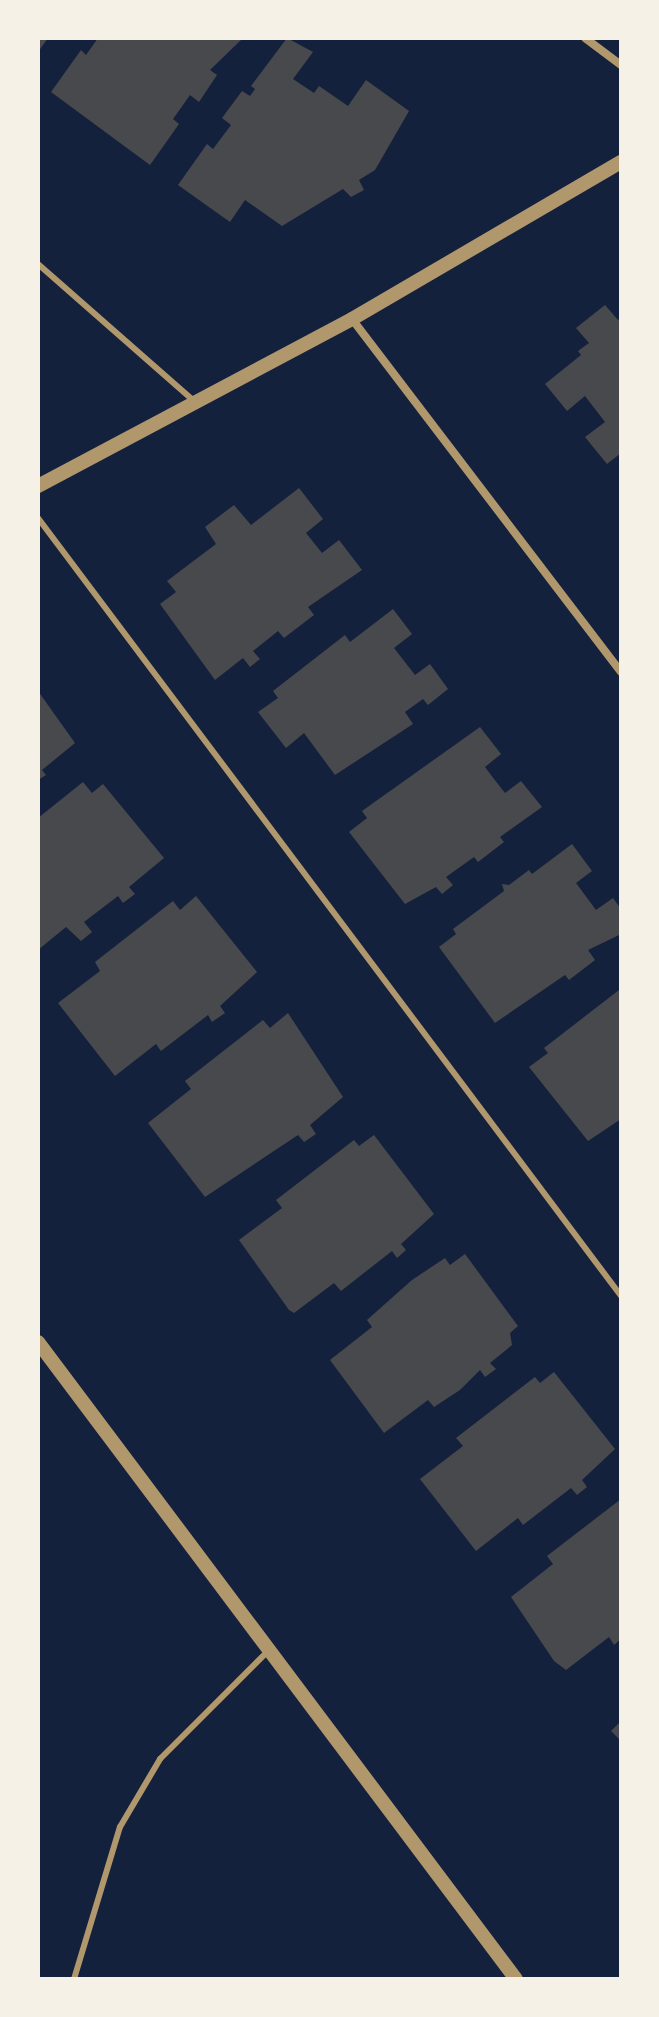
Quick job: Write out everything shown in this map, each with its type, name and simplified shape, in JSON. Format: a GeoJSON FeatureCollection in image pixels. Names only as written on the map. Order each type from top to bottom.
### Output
{"type":"FeatureCollection","features":[{"type":"Feature","properties":{"kind":"street"},"geometry":{"type":"LineString","coordinates":[[585,38],[621,65]]}},
{"type":"Feature","properties":{"kind":"street"},"geometry":{"type":"LineString","coordinates":[[38,486],[352,319],[621,162]]}},
{"type":"Feature","properties":{"kind":"street"},"geometry":{"type":"LineString","coordinates":[[352,319],[621,672]]}},
{"type":"Feature","properties":{"kind":"street"},"geometry":{"type":"LineString","coordinates":[[38,1342],[516,1979]]}},
{"type":"Feature","properties":{"kind":"lane"},"geometry":{"type":"LineString","coordinates":[[38,264],[194,401]]}},
{"type":"Feature","properties":{"kind":"lane"},"geometry":{"type":"LineString","coordinates":[[38,518],[621,1296]]}},
{"type":"Feature","properties":{"kind":"lane"},"geometry":{"type":"LineString","coordinates":[[74,1979],[128,1814],[160,1759],[269,1650]]}},
{"type":"Feature","properties":{"kind":"building"},"geometry":{"type":"Polygon","coordinates":[[[38,38],[48,38],[38,52],[38,38]]]}},
{"type":"Feature","properties":{"kind":"building"},"geometry":{"type":"Polygon","coordinates":[[[98,38],[243,38],[210,70],[217,75],[199,102],[190,95],[173,119],[179,124],[150,165],[51,92],[81,50],[86,55],[98,38]]]}},
{"type":"Feature","properties":{"kind":"building"},"geometry":{"type":"Polygon","coordinates":[[[287,38],[313,52],[293,79],[314,93],[319,86],[348,106],[366,80],[409,111],[375,170],[359,180],[364,190],[351,197],[343,189],[282,226],[245,200],[230,222],[178,185],[207,144],[213,149],[231,125],[222,118],[242,91],[250,96],[255,89],[251,86],[287,38]]]}},
{"type":"Feature","properties":{"kind":"building"},"geometry":{"type":"Polygon","coordinates":[[[605,305],[618,320],[621,317],[621,453],[607,464],[585,437],[605,422],[585,396],[567,411],[545,384],[581,355],[578,351],[589,343],[576,328],[605,305]]]}},
{"type":"Feature","properties":{"kind":"building"},"geometry":{"type":"Polygon","coordinates":[[[299,488],[323,519],[306,533],[322,553],[339,540],[362,570],[308,607],[314,615],[284,638],[278,631],[253,651],[260,659],[250,667],[243,658],[215,680],[160,604],[176,592],[167,581],[216,544],[205,527],[234,505],[251,525],[299,488]]]}},
{"type":"Feature","properties":{"kind":"building"},"geometry":{"type":"Polygon","coordinates":[[[393,609],[412,634],[394,648],[415,675],[430,664],[448,689],[428,705],[423,699],[405,712],[413,724],[335,775],[304,733],[286,748],[258,712],[278,698],[273,691],[345,635],[350,642],[393,609]]]}},
{"type":"Feature","properties":{"kind":"building"},"geometry":{"type":"Polygon","coordinates":[[[38,691],[75,743],[42,770],[46,775],[38,780],[38,691]]]}},
{"type":"Feature","properties":{"kind":"building"},"geometry":{"type":"Polygon","coordinates":[[[480,727],[501,754],[485,767],[494,779],[505,793],[521,781],[542,807],[500,837],[504,842],[478,862],[474,857],[446,877],[453,885],[442,894],[436,887],[405,904],[349,832],[367,818],[362,811],[480,727]]]}},
{"type":"Feature","properties":{"kind":"building"},"geometry":{"type":"Polygon","coordinates":[[[83,782],[92,793],[103,784],[164,858],[129,887],[135,894],[123,903],[118,896],[84,922],[92,932],[81,941],[66,927],[38,950],[38,818],[83,782]]]}},
{"type":"Feature","properties":{"kind":"building"},"geometry":{"type":"Polygon","coordinates":[[[572,844],[592,871],[576,883],[596,910],[613,898],[621,909],[621,934],[588,950],[595,960],[569,980],[565,975],[495,1023],[439,947],[456,934],[453,929],[504,891],[502,884],[509,885],[529,870],[532,874],[572,844]]]}},
{"type":"Feature","properties":{"kind":"building"},"geometry":{"type":"Polygon","coordinates":[[[196,896],[257,972],[220,1006],[225,1013],[212,1022],[208,1015],[161,1051],[156,1044],[115,1076],[58,1003],[100,971],[95,962],[173,901],[180,910],[196,896]]]}},
{"type":"Feature","properties":{"kind":"building"},"geometry":{"type":"Polygon","coordinates":[[[619,990],[621,1119],[588,1141],[529,1067],[548,1053],[544,1048],[619,990]]]}},
{"type":"Feature","properties":{"kind":"building"},"geometry":{"type":"Polygon","coordinates":[[[288,1013],[343,1097],[310,1125],[316,1134],[304,1142],[298,1135],[205,1197],[148,1123],[191,1089],[185,1081],[263,1020],[270,1028],[288,1013]]]}},
{"type":"Feature","properties":{"kind":"building"},"geometry":{"type":"Polygon","coordinates":[[[374,1135],[434,1214],[401,1244],[406,1250],[397,1258],[392,1251],[341,1291],[334,1283],[294,1313],[239,1240],[282,1208],[276,1200],[354,1140],[359,1146],[374,1135]]]}},
{"type":"Feature","properties":{"kind":"building"},"geometry":{"type":"Polygon","coordinates":[[[465,1254],[518,1326],[510,1333],[512,1345],[490,1363],[496,1369],[485,1377],[480,1370],[460,1390],[434,1407],[428,1400],[384,1433],[330,1360],[372,1327],[367,1320],[412,1280],[445,1258],[450,1265],[465,1254]]]}},
{"type":"Feature","properties":{"kind":"building"},"geometry":{"type":"Polygon","coordinates":[[[554,1372],[615,1449],[582,1480],[587,1487],[577,1495],[571,1488],[523,1525],[518,1518],[476,1551],[420,1479],[463,1446],[456,1438],[535,1377],[540,1383],[554,1372]]]}},
{"type":"Feature","properties":{"kind":"building"},"geometry":{"type":"Polygon","coordinates":[[[621,1499],[621,1639],[614,1645],[609,1637],[566,1670],[554,1661],[511,1597],[553,1564],[547,1556],[621,1499]]]}},
{"type":"Feature","properties":{"kind":"building"},"geometry":{"type":"Polygon","coordinates":[[[621,1721],[621,1741],[611,1731],[621,1721]]]}}]}
